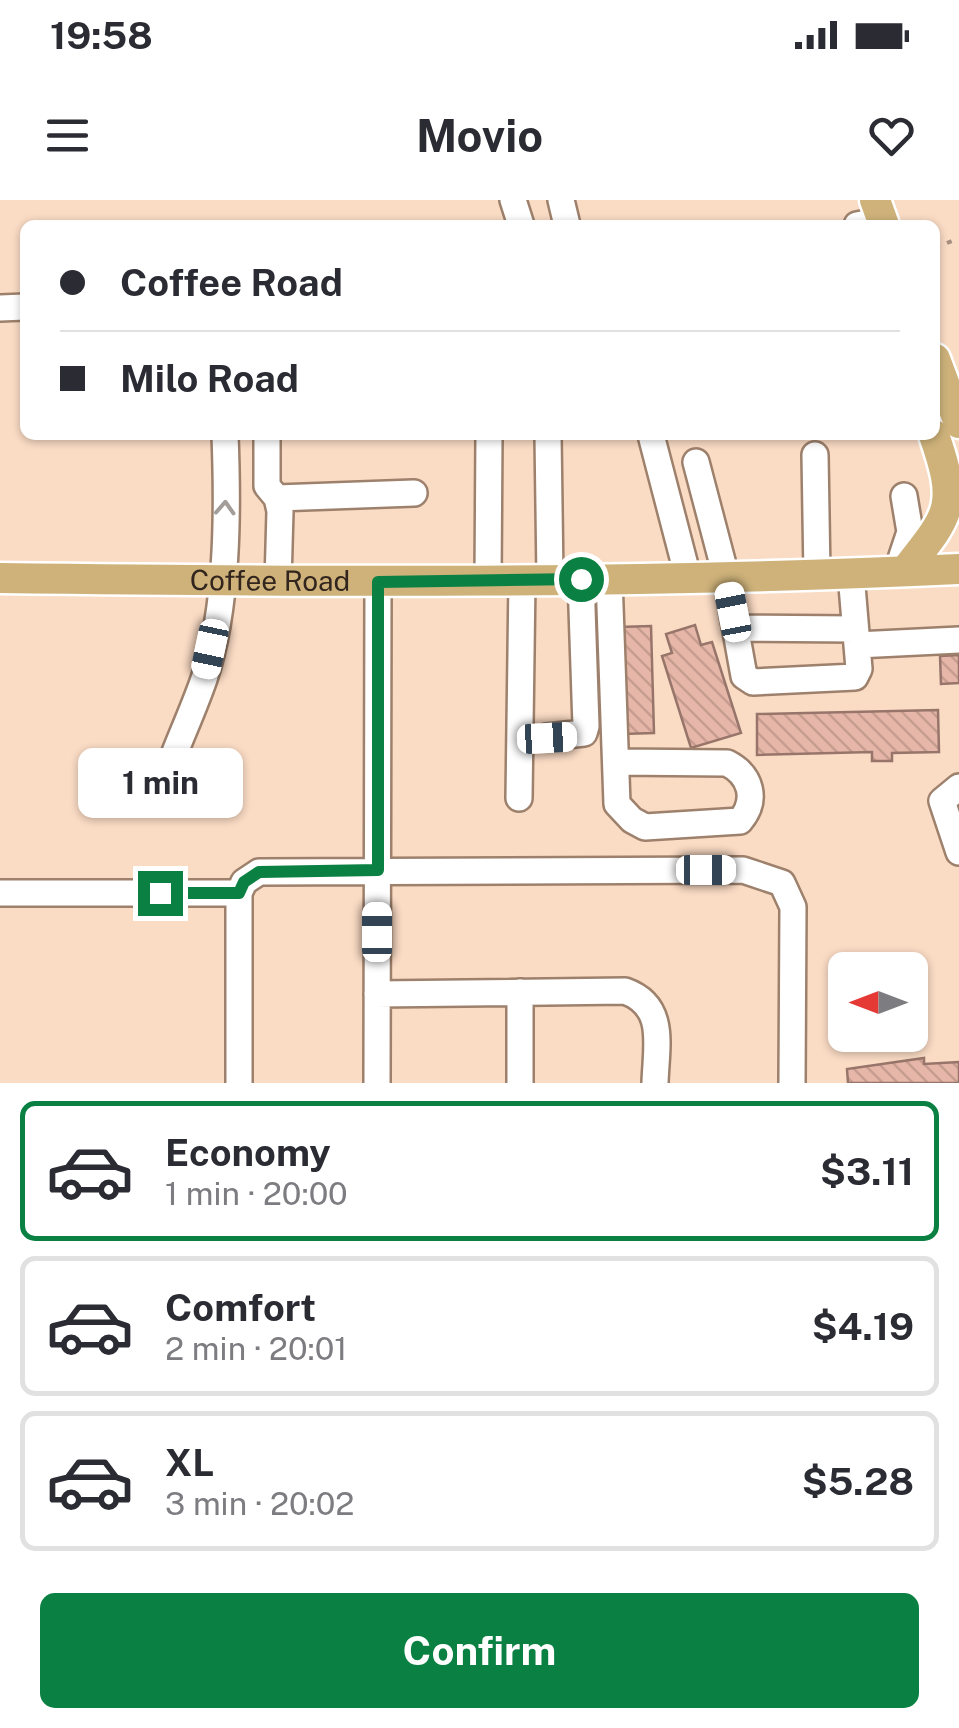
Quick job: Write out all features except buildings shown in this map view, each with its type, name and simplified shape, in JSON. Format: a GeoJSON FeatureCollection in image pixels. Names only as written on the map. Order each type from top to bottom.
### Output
{"type":"FeatureCollection","features":[{"type":"Feature","properties":{"kind":"main road"},"geometry":{"type":"LineString","coordinates":[[940,372],[959,423]]}},
{"type":"Feature","properties":{"kind":"main road"},"geometry":{"type":"LineString","coordinates":[[901,571],[938,530],[948,504],[948,471],[936,440]]}},
{"type":"Feature","properties":{"kind":"main road","name":"Coffee Road"},"geometry":{"type":"LineString","coordinates":[[0,578],[378,582],[959,569]]}},
{"type":"Feature","properties":{"kind":"street"},"geometry":{"type":"LineString","coordinates":[[170,765],[204,678],[221,581],[225,440]]}},
{"type":"Feature","properties":{"kind":"street"},"geometry":{"type":"LineString","coordinates":[[267,440],[268,486],[280,512],[278,582]]}},
{"type":"Feature","properties":{"kind":"street"},"geometry":{"type":"LineString","coordinates":[[488,580],[489,440]]}},
{"type":"Feature","properties":{"kind":"street"},"geometry":{"type":"LineString","coordinates":[[518,798],[548,440]]}},
{"type":"Feature","properties":{"kind":"street"},"geometry":{"type":"LineString","coordinates":[[652,440],[688,577]]}},
{"type":"Feature","properties":{"kind":"street"},"geometry":{"type":"LineString","coordinates":[[815,454],[817,574]]}},
{"type":"Feature","properties":{"kind":"street"},"geometry":{"type":"LineString","coordinates":[[696,462],[726,576],[744,676],[753,682],[855,677],[860,669],[851,574]]}},
{"type":"Feature","properties":{"kind":"street"},"geometry":{"type":"LineString","coordinates":[[276,498],[414,493]]}},
{"type":"Feature","properties":{"kind":"street"},"geometry":{"type":"LineString","coordinates":[[901,571],[910,532],[904,496]]}},
{"type":"Feature","properties":{"kind":"street"},"geometry":{"type":"LineString","coordinates":[[547,738],[584,733],[595,578]]}},
{"type":"Feature","properties":{"kind":"street"},"geometry":{"type":"LineString","coordinates":[[595,578],[616,762],[617,804],[645,827],[740,821],[750,808],[751,791],[741,770],[727,763],[616,762]]}},
{"type":"Feature","properties":{"kind":"street"},"geometry":{"type":"LineString","coordinates":[[377,1083],[378,582]]}},
{"type":"Feature","properties":{"kind":"street"},"geometry":{"type":"LineString","coordinates":[[736,628],[959,640]]}},
{"type":"Feature","properties":{"kind":"street"},"geometry":{"type":"LineString","coordinates":[[959,787],[942,801],[959,852]]}},
{"type":"Feature","properties":{"kind":"street"},"geometry":{"type":"LineString","coordinates":[[239,1083],[239,893],[244,882],[259,872],[743,870],[782,883],[793,907],[792,1083]]}},
{"type":"Feature","properties":{"kind":"street"},"geometry":{"type":"LineString","coordinates":[[0,893],[239,893]]}},
{"type":"Feature","properties":{"kind":"street"},"geometry":{"type":"LineString","coordinates":[[377,994],[624,991],[639,996],[656,1020],[656,1083]]}},
{"type":"Feature","properties":{"kind":"street"},"geometry":{"type":"LineString","coordinates":[[520,992],[520,1083]]}},
{"type":"Feature","properties":{"kind":"route"},"geometry":{"type":"LineString","coordinates":[[160,893],[239,893],[244,882],[259,872],[378,870],[378,582],[581,579]]}}]}
